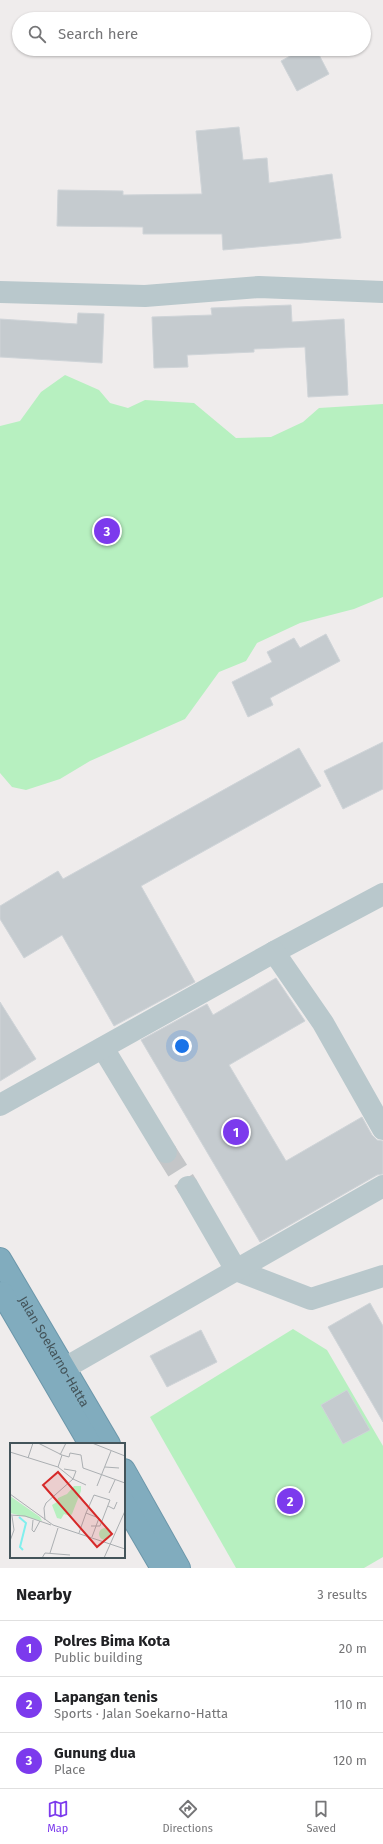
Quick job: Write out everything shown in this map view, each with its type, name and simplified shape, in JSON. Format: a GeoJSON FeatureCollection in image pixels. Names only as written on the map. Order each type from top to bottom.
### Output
{"type":"FeatureCollection","features":[{"type":"Feature","properties":{"kind":"highway","name":"Jalan Soekarno-Hatta"},"geometry":{"type":"LineString","coordinates":[[0,1259],[108,1443]]}},
{"type":"Feature","properties":{"kind":"highway","name":"Jalan Soekarno-Hatta"},"geometry":{"type":"LineString","coordinates":[[0,1288],[89,1443]]}},
{"type":"Feature","properties":{"kind":"highway"},"geometry":{"type":"LineString","coordinates":[[125,1472],[179,1568]]}},
{"type":"Feature","properties":{"kind":"highway"},"geometry":{"type":"LineString","coordinates":[[125,1505],[162,1568]]}},
{"type":"Feature","properties":{"kind":"street"},"geometry":{"type":"LineString","coordinates":[[0,292],[145,296],[259,287],[383,292]]}},
{"type":"Feature","properties":{"kind":"street"},"geometry":{"type":"LineString","coordinates":[[0,1105],[274,952],[383,894]]}},
{"type":"Feature","properties":{"kind":"street"},"geometry":{"type":"LineString","coordinates":[[274,952],[323,1023],[383,1129]]}},
{"type":"Feature","properties":{"kind":"street"},"geometry":{"type":"LineString","coordinates":[[103,1048],[166,1152]]}},
{"type":"Feature","properties":{"kind":"street"},"geometry":{"type":"LineString","coordinates":[[65,1368],[383,1186]]}},
{"type":"Feature","properties":{"kind":"street"},"geometry":{"type":"LineString","coordinates":[[188,1187],[236,1270],[311,1300],[383,1276]]}},
{"type":"Feature","properties":{"kind":"green space"},"geometry":{"type":"Polygon","coordinates":[[[65,375],[99,390],[110,403],[128,408],[145,400],[194,403],[236,438],[271,437],[303,422],[319,408],[383,404],[383,597],[354,609],[300,623],[257,643],[246,661],[219,672],[185,719],[90,761],[60,779],[26,790],[12,787],[0,773],[0,426],[20,421],[41,392],[65,375]]]}},
{"type":"Feature","properties":{"kind":"green space"},"geometry":{"type":"Polygon","coordinates":[[[293,1329],[327,1350],[383,1446],[383,1557],[364,1568],[236,1568],[150,1417],[293,1329]]]}},
{"type":"Feature","properties":{"kind":"building"},"geometry":{"type":"Polygon","coordinates":[[[290,56],[320,56],[329,74],[297,91],[281,61],[290,56]]]}},
{"type":"Feature","properties":{"kind":"building"},"geometry":{"type":"Polygon","coordinates":[[[239,127],[243,160],[267,158],[269,183],[332,174],[341,238],[223,250],[222,234],[143,234],[143,227],[57,226],[58,190],[123,191],[123,195],[202,194],[196,131],[239,127]]]}},
{"type":"Feature","properties":{"kind":"building"},"geometry":{"type":"Polygon","coordinates":[[[291,305],[292,322],[344,319],[348,395],[308,397],[305,347],[254,349],[254,352],[187,355],[188,367],[154,368],[152,317],[212,315],[211,308],[291,305]]]}},
{"type":"Feature","properties":{"kind":"building"},"geometry":{"type":"Polygon","coordinates":[[[78,313],[104,314],[102,363],[0,357],[0,319],[77,324],[78,313]]]}},
{"type":"Feature","properties":{"kind":"building"},"geometry":{"type":"Polygon","coordinates":[[[326,634],[340,661],[270,698],[273,705],[248,717],[232,682],[272,662],[267,652],[294,638],[300,648],[326,634]]]}},
{"type":"Feature","properties":{"kind":"building"},"geometry":{"type":"Polygon","coordinates":[[[383,742],[383,789],[343,809],[324,771],[383,742]]]}},
{"type":"Feature","properties":{"kind":"building"},"geometry":{"type":"Polygon","coordinates":[[[299,748],[321,786],[141,886],[195,982],[114,1026],[62,935],[24,958],[0,919],[0,906],[58,871],[63,879],[299,748]]]}},
{"type":"Feature","properties":{"kind":"building"},"geometry":{"type":"Polygon","coordinates":[[[276,978],[305,1021],[229,1065],[286,1161],[362,1117],[372,1135],[377,1140],[383,1141],[383,1174],[377,1175],[260,1242],[141,1040],[207,1004],[213,1015],[276,978]]]}},
{"type":"Feature","properties":{"kind":"building"},"geometry":{"type":"Polygon","coordinates":[[[0,1002],[36,1059],[0,1081],[0,1002]]]}},
{"type":"Feature","properties":{"kind":"building"},"geometry":{"type":"Polygon","coordinates":[[[370,1303],[383,1326],[383,1422],[328,1327],[370,1303]]]}},
{"type":"Feature","properties":{"kind":"building"},"geometry":{"type":"Polygon","coordinates":[[[201,1330],[217,1362],[167,1387],[150,1356],[201,1330]]]}},
{"type":"Feature","properties":{"kind":"building"},"geometry":{"type":"Polygon","coordinates":[[[347,1390],[370,1430],[343,1444],[321,1405],[347,1390]]]}},
{"type":"Feature","properties":{"kind":"tunnel"},"geometry":{"type":"LineString","coordinates":[[166,1152],[188,1187]]}},
{"type":"Feature","properties":{"kind":"place","name":"Gunung dua"},"geometry":{"type":"Point","coordinates":[107,531]}},
{"type":"Feature","properties":{"kind":"place","name":"Polres Bima Kota"},"geometry":{"type":"Point","coordinates":[236,1132]}},
{"type":"Feature","properties":{"kind":"place","name":"Lapangan tenis"},"geometry":{"type":"Point","coordinates":[290,1501]}}]}
